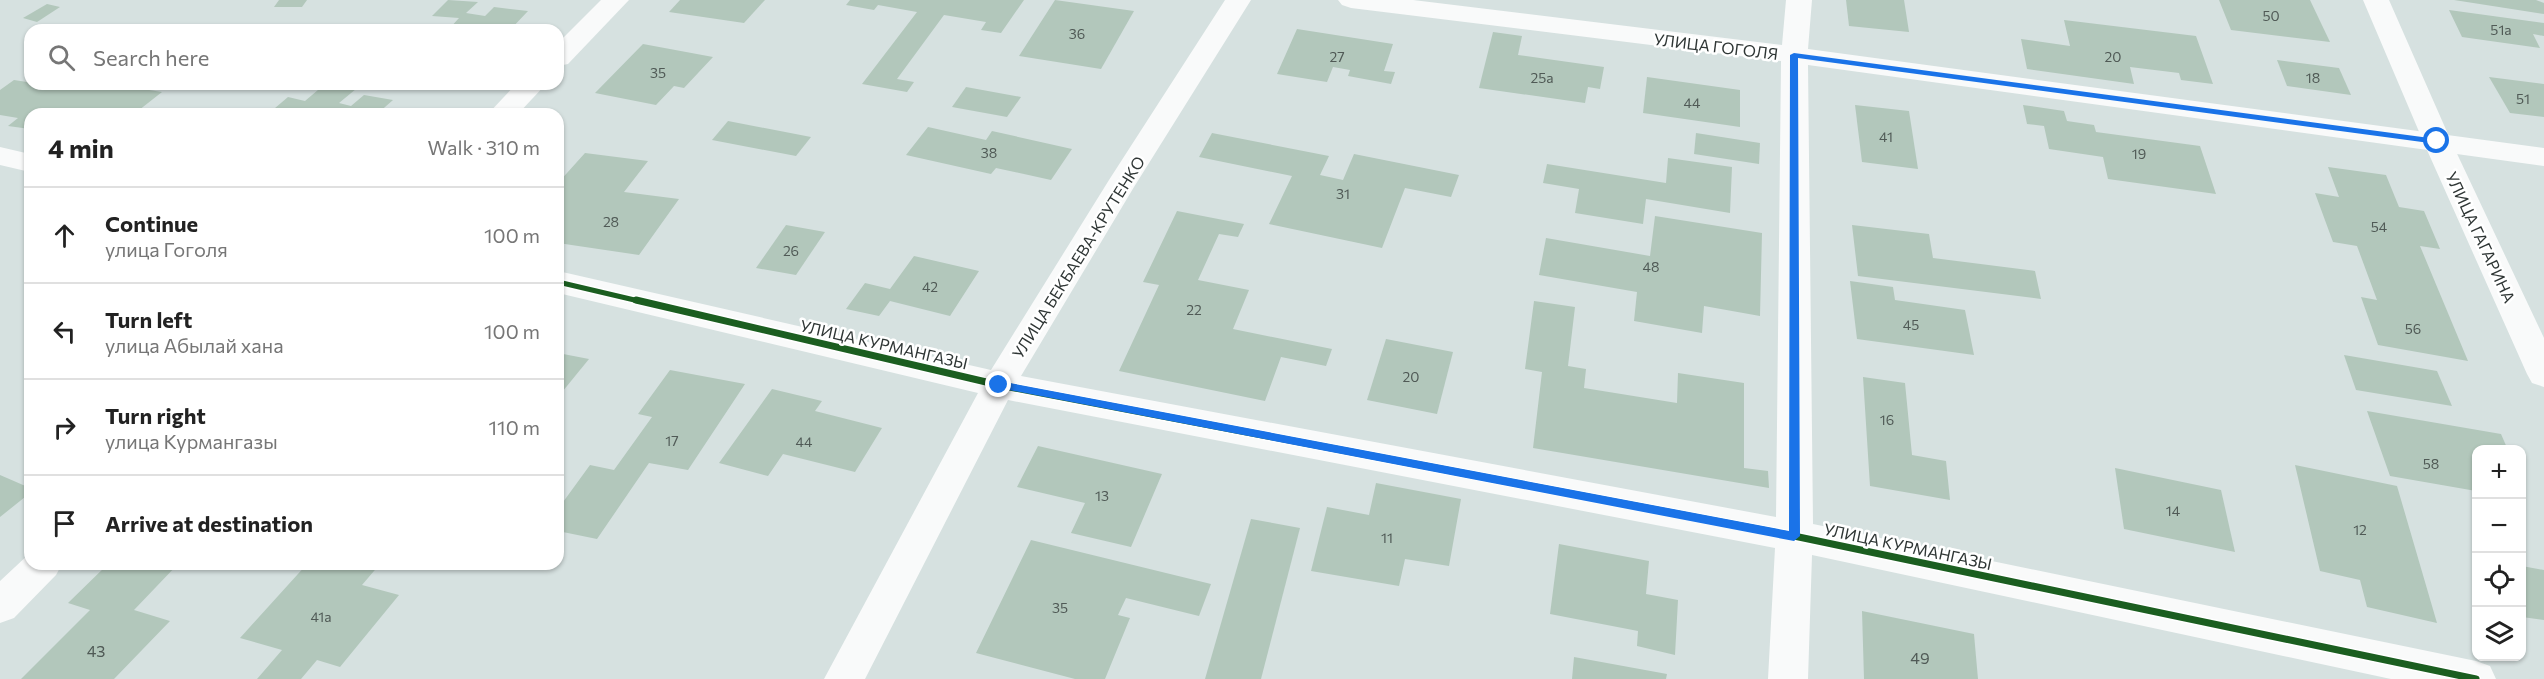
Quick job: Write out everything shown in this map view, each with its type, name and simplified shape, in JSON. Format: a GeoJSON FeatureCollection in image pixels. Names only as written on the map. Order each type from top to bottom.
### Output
{"type":"FeatureCollection","features":[{"type":"Feature","properties":{"kind":"street"},"geometry":{"type":"LineString","coordinates":[[564,52],[616,0]]}},
{"type":"Feature","properties":{"kind":"street","name":"УЛИЦА БЕКБАЕВА-КРУТЕНКО"},"geometry":{"type":"LineString","coordinates":[[844,679],[999,385],[1119,187],[1238,0]]}},
{"type":"Feature","properties":{"kind":"street","name":"УЛИЦА ГОГОЛЯ"},"geometry":{"type":"LineString","coordinates":[[1351,0],[1794,55],[2544,157]]}},
{"type":"Feature","properties":{"kind":"street"},"geometry":{"type":"LineString","coordinates":[[1788,679],[1794,536],[1794,55],[1799,0]]}},
{"type":"Feature","properties":{"kind":"street","name":"УЛИЦА ГАГАРИНА"},"geometry":{"type":"LineString","coordinates":[[2376,0],[2437,141],[2544,374]]}},
{"type":"Feature","properties":{"kind":"street"},"geometry":{"type":"LineString","coordinates":[[508,108],[526,90]]}},
{"type":"Feature","properties":{"kind":"street"},"geometry":{"type":"LineString","coordinates":[[0,156],[24,162]]}},
{"type":"Feature","properties":{"kind":"street","name":"УЛИЦА КУРМАНГАЗЫ"},"geometry":{"type":"LineString","coordinates":[[564,283],[999,385],[1794,536],[2476,679]]}},
{"type":"Feature","properties":{"kind":"street"},"geometry":{"type":"LineString","coordinates":[[0,606],[37,570]]}},
{"type":"Feature","properties":{"kind":"building"},"geometry":{"type":"Polygon","coordinates":[[[279,0],[307,0],[302,7],[274,7],[279,0]]]}},
{"type":"Feature","properties":{"kind":"building"},"geometry":{"type":"Polygon","coordinates":[[[448,0],[478,2],[466,13],[485,16],[494,7],[528,11],[516,24],[454,24],[459,18],[432,16],[448,0]]]}},
{"type":"Feature","properties":{"kind":"building"},"geometry":{"type":"Polygon","coordinates":[[[680,0],[765,0],[744,23],[669,12],[680,0]]]}},
{"type":"Feature","properties":{"kind":"building"},"geometry":{"type":"Polygon","coordinates":[[[850,0],[1024,0],[1001,33],[981,30],[986,22],[944,15],[897,79],[914,82],[907,92],[862,84],[917,12],[878,5],[874,10],[846,5],[850,0]]]}},
{"type":"Feature","properties":{"kind":"building"},"geometry":{"type":"Polygon","coordinates":[[[1055,0],[1134,11],[1101,69],[1019,56],[1055,0]]]}},
{"type":"Feature","properties":{"kind":"building"},"geometry":{"type":"Polygon","coordinates":[[[1846,0],[1904,0],[1909,32],[1849,26],[1846,0]]]}},
{"type":"Feature","properties":{"kind":"building"},"geometry":{"type":"Polygon","coordinates":[[[2219,0],[2310,0],[2330,42],[2231,30],[2219,0]]]}},
{"type":"Feature","properties":{"kind":"building"},"geometry":{"type":"Polygon","coordinates":[[[2454,0],[2536,0],[2544,3],[2544,14],[2454,0]]]}},
{"type":"Feature","properties":{"kind":"building"},"geometry":{"type":"Polygon","coordinates":[[[47,4],[60,7],[37,22],[23,18],[47,4]]]}},
{"type":"Feature","properties":{"kind":"building"},"geometry":{"type":"Polygon","coordinates":[[[2449,10],[2544,23],[2544,36],[2533,34],[2540,48],[2462,37],[2449,10]]]}},
{"type":"Feature","properties":{"kind":"building"},"geometry":{"type":"Polygon","coordinates":[[[2064,20],[2196,36],[2213,84],[2181,80],[2179,73],[2130,67],[2134,84],[2027,69],[2021,39],[2070,46],[2064,20]]]}},
{"type":"Feature","properties":{"kind":"building"},"geometry":{"type":"Polygon","coordinates":[[[1297,29],[1393,44],[1384,71],[1395,72],[1391,84],[1348,76],[1350,70],[1333,67],[1327,82],[1277,74],[1297,29]]]}},
{"type":"Feature","properties":{"kind":"building"},"geometry":{"type":"Polygon","coordinates":[[[1493,32],[1522,36],[1518,55],[1604,67],[1600,89],[1588,87],[1585,103],[1479,88],[1493,32]]]}},
{"type":"Feature","properties":{"kind":"building"},"geometry":{"type":"Polygon","coordinates":[[[643,44],[713,57],[684,88],[674,86],[656,105],[595,93],[643,44]]]}},
{"type":"Feature","properties":{"kind":"building"},"geometry":{"type":"Polygon","coordinates":[[[2277,60],[2339,68],[2351,95],[2287,86],[2277,60]]]}},
{"type":"Feature","properties":{"kind":"building"},"geometry":{"type":"Polygon","coordinates":[[[1647,77],[1740,90],[1740,127],[1643,113],[1647,77]]]}},
{"type":"Feature","properties":{"kind":"building"},"geometry":{"type":"Polygon","coordinates":[[[2489,77],[2544,84],[2544,117],[2510,113],[2489,77]]]}},
{"type":"Feature","properties":{"kind":"building"},"geometry":{"type":"Polygon","coordinates":[[[14,80],[24,82],[24,90],[149,90],[162,92],[142,108],[24,108],[24,128],[8,126],[18,118],[0,115],[0,90],[14,80]]]}},
{"type":"Feature","properties":{"kind":"building"},"geometry":{"type":"Polygon","coordinates":[[[966,87],[1021,97],[1007,117],[952,107],[966,87]]]}},
{"type":"Feature","properties":{"kind":"building"},"geometry":{"type":"Polygon","coordinates":[[[318,90],[355,90],[339,103],[351,106],[364,95],[393,100],[384,108],[275,108],[288,97],[305,101],[318,90]]]}},
{"type":"Feature","properties":{"kind":"building"},"geometry":{"type":"Polygon","coordinates":[[[1855,105],[1909,111],[1918,169],[1862,162],[1855,105]]]}},
{"type":"Feature","properties":{"kind":"building"},"geometry":{"type":"Polygon","coordinates":[[[2023,105],[2064,111],[2067,121],[2094,125],[2096,132],[2200,146],[2216,194],[2108,179],[2103,157],[2049,149],[2044,126],[2027,124],[2023,105]]]}},
{"type":"Feature","properties":{"kind":"building"},"geometry":{"type":"Polygon","coordinates":[[[728,121],[811,137],[796,156],[712,140],[728,121]]]}},
{"type":"Feature","properties":{"kind":"building"},"geometry":{"type":"Polygon","coordinates":[[[928,127],[986,140],[992,131],[1072,149],[1051,180],[996,168],[991,174],[906,155],[928,127]]]}},
{"type":"Feature","properties":{"kind":"building"},"geometry":{"type":"Polygon","coordinates":[[[1212,133],[1329,156],[1320,175],[1343,180],[1354,154],[1459,175],[1451,197],[1405,188],[1382,248],[1269,224],[1292,176],[1199,157],[1212,133]]]}},
{"type":"Feature","properties":{"kind":"building"},"geometry":{"type":"Polygon","coordinates":[[[1696,133],[1760,143],[1759,164],[1694,154],[1696,133]]]}},
{"type":"Feature","properties":{"kind":"building"},"geometry":{"type":"Polygon","coordinates":[[[585,153],[648,161],[624,192],[679,199],[639,255],[564,244],[564,176],[585,153]]]}},
{"type":"Feature","properties":{"kind":"building"},"geometry":{"type":"Polygon","coordinates":[[[1668,158],[1732,167],[1730,213],[1646,199],[1643,224],[1575,213],[1579,189],[1543,183],[1547,164],[1666,183],[1668,158]]]}},
{"type":"Feature","properties":{"kind":"building"},"geometry":{"type":"Polygon","coordinates":[[[2328,167],[2386,175],[2399,207],[2424,211],[2440,249],[2420,246],[2468,361],[2378,345],[2361,297],[2377,300],[2357,246],[2333,242],[2315,193],[2339,197],[2328,167]]]}},
{"type":"Feature","properties":{"kind":"building"},"geometry":{"type":"Polygon","coordinates":[[[1177,211],[1244,224],[1238,237],[1219,234],[1198,280],[1249,290],[1233,329],[1332,349],[1326,366],[1281,357],[1265,401],[1119,371],[1159,285],[1143,282],[1177,211]]]}},
{"type":"Feature","properties":{"kind":"building"},"geometry":{"type":"Polygon","coordinates":[[[1655,216],[1762,233],[1760,316],[1704,306],[1702,333],[1634,321],[1637,292],[1539,275],[1546,238],[1650,256],[1655,216]]]}},
{"type":"Feature","properties":{"kind":"building"},"geometry":{"type":"Polygon","coordinates":[[[786,225],[825,232],[796,275],[756,268],[786,225]]]}},
{"type":"Feature","properties":{"kind":"building"},"geometry":{"type":"Polygon","coordinates":[[[1852,225],[1929,234],[1933,258],[2035,271],[2041,299],[1858,276],[1852,225]]]}},
{"type":"Feature","properties":{"kind":"building"},"geometry":{"type":"Polygon","coordinates":[[[914,256],[979,271],[950,316],[890,301],[879,316],[846,309],[865,283],[890,289],[914,256]]]}},
{"type":"Feature","properties":{"kind":"building"},"geometry":{"type":"Polygon","coordinates":[[[1850,281],[1893,287],[1895,300],[1965,310],[1974,355],[1857,339],[1850,281]]]}},
{"type":"Feature","properties":{"kind":"building"},"geometry":{"type":"Polygon","coordinates":[[[1534,301],[1575,307],[1568,366],[1586,369],[1584,388],[1677,403],[1678,373],[1744,383],[1744,468],[1768,471],[1769,488],[1533,448],[1542,372],[1525,369],[1534,301]]]}},
{"type":"Feature","properties":{"kind":"building"},"geometry":{"type":"Polygon","coordinates":[[[1386,339],[1453,352],[1437,414],[1367,400],[1386,339]]]}},
{"type":"Feature","properties":{"kind":"building"},"geometry":{"type":"Polygon","coordinates":[[[564,354],[589,359],[564,390],[564,354]]]}},
{"type":"Feature","properties":{"kind":"building"},"geometry":{"type":"Polygon","coordinates":[[[2344,355],[2437,371],[2452,406],[2356,390],[2344,355]]]}},
{"type":"Feature","properties":{"kind":"building"},"geometry":{"type":"Polygon","coordinates":[[[670,370],[745,384],[688,470],[649,463],[597,539],[564,532],[564,501],[590,465],[614,470],[652,417],[638,414],[670,370]]]}},
{"type":"Feature","properties":{"kind":"building"},"geometry":{"type":"Polygon","coordinates":[[[1863,377],[1905,383],[1912,455],[1946,461],[1950,500],[1870,486],[1863,377]]]}},
{"type":"Feature","properties":{"kind":"building"},"geometry":{"type":"Polygon","coordinates":[[[772,389],[822,401],[815,411],[882,428],[855,472],[783,454],[768,476],[719,463],[772,389]]]}},
{"type":"Feature","properties":{"kind":"building"},"geometry":{"type":"Polygon","coordinates":[[[2367,411],[2501,434],[2506,445],[2472,445],[2472,490],[2390,476],[2367,411]]]}},
{"type":"Feature","properties":{"kind":"building"},"geometry":{"type":"Polygon","coordinates":[[[1038,446],[1162,474],[1131,547],[1071,533],[1085,503],[1017,487],[1038,446]]]}},
{"type":"Feature","properties":{"kind":"building"},"geometry":{"type":"Polygon","coordinates":[[[2295,465],[2397,486],[2437,623],[2367,607],[2360,580],[2320,571],[2295,465]]]}},
{"type":"Feature","properties":{"kind":"building"},"geometry":{"type":"Polygon","coordinates":[[[2115,468],[2221,490],[2235,552],[2124,529],[2115,468]]]}},
{"type":"Feature","properties":{"kind":"building"},"geometry":{"type":"Polygon","coordinates":[[[0,475],[24,485],[24,498],[0,517],[0,475]]]}},
{"type":"Feature","properties":{"kind":"building"},"geometry":{"type":"Polygon","coordinates":[[[1376,483],[1461,499],[1449,566],[1405,559],[1399,586],[1311,571],[1327,507],[1369,515],[1376,483]]]}},
{"type":"Feature","properties":{"kind":"building"},"geometry":{"type":"Polygon","coordinates":[[[1251,519],[1300,528],[1261,679],[1205,679],[1251,519]]]}},
{"type":"Feature","properties":{"kind":"building"},"geometry":{"type":"Polygon","coordinates":[[[1031,540],[1211,584],[1199,616],[1126,598],[1118,615],[1130,618],[1105,679],[1075,679],[976,653],[1031,540]]]}},
{"type":"Feature","properties":{"kind":"building"},"geometry":{"type":"Polygon","coordinates":[[[1559,544],[1649,561],[1646,594],[1678,600],[1675,655],[1637,646],[1638,631],[1550,614],[1559,544]]]}},
{"type":"Feature","properties":{"kind":"building"},"geometry":{"type":"Polygon","coordinates":[[[2526,567],[2544,570],[2544,620],[2526,618],[2526,567]]]}},
{"type":"Feature","properties":{"kind":"building"},"geometry":{"type":"Polygon","coordinates":[[[102,570],[172,570],[134,610],[170,621],[114,679],[21,679],[90,610],[68,603],[102,570]]]}},
{"type":"Feature","properties":{"kind":"building"},"geometry":{"type":"Polygon","coordinates":[[[302,570],[375,570],[362,585],[399,595],[340,667],[317,660],[301,679],[257,679],[282,650],[240,638],[302,570]]]}},
{"type":"Feature","properties":{"kind":"building"},"geometry":{"type":"Polygon","coordinates":[[[1862,611],[1974,634],[1978,679],[1864,679],[1862,611]]]}},
{"type":"Feature","properties":{"kind":"building"},"geometry":{"type":"Polygon","coordinates":[[[1574,657],[1667,674],[1666,679],[1572,679],[1574,657]]]}},
{"type":"Feature","properties":{"kind":"cycle path"},"geometry":{"type":"LineString","coordinates":[[564,283],[999,385],[1794,536],[2476,679]]}},
{"type":"Feature","properties":{"kind":"route"},"geometry":{"type":"LineString","coordinates":[[999,385],[1794,536],[1794,55],[2437,141]]}}]}
